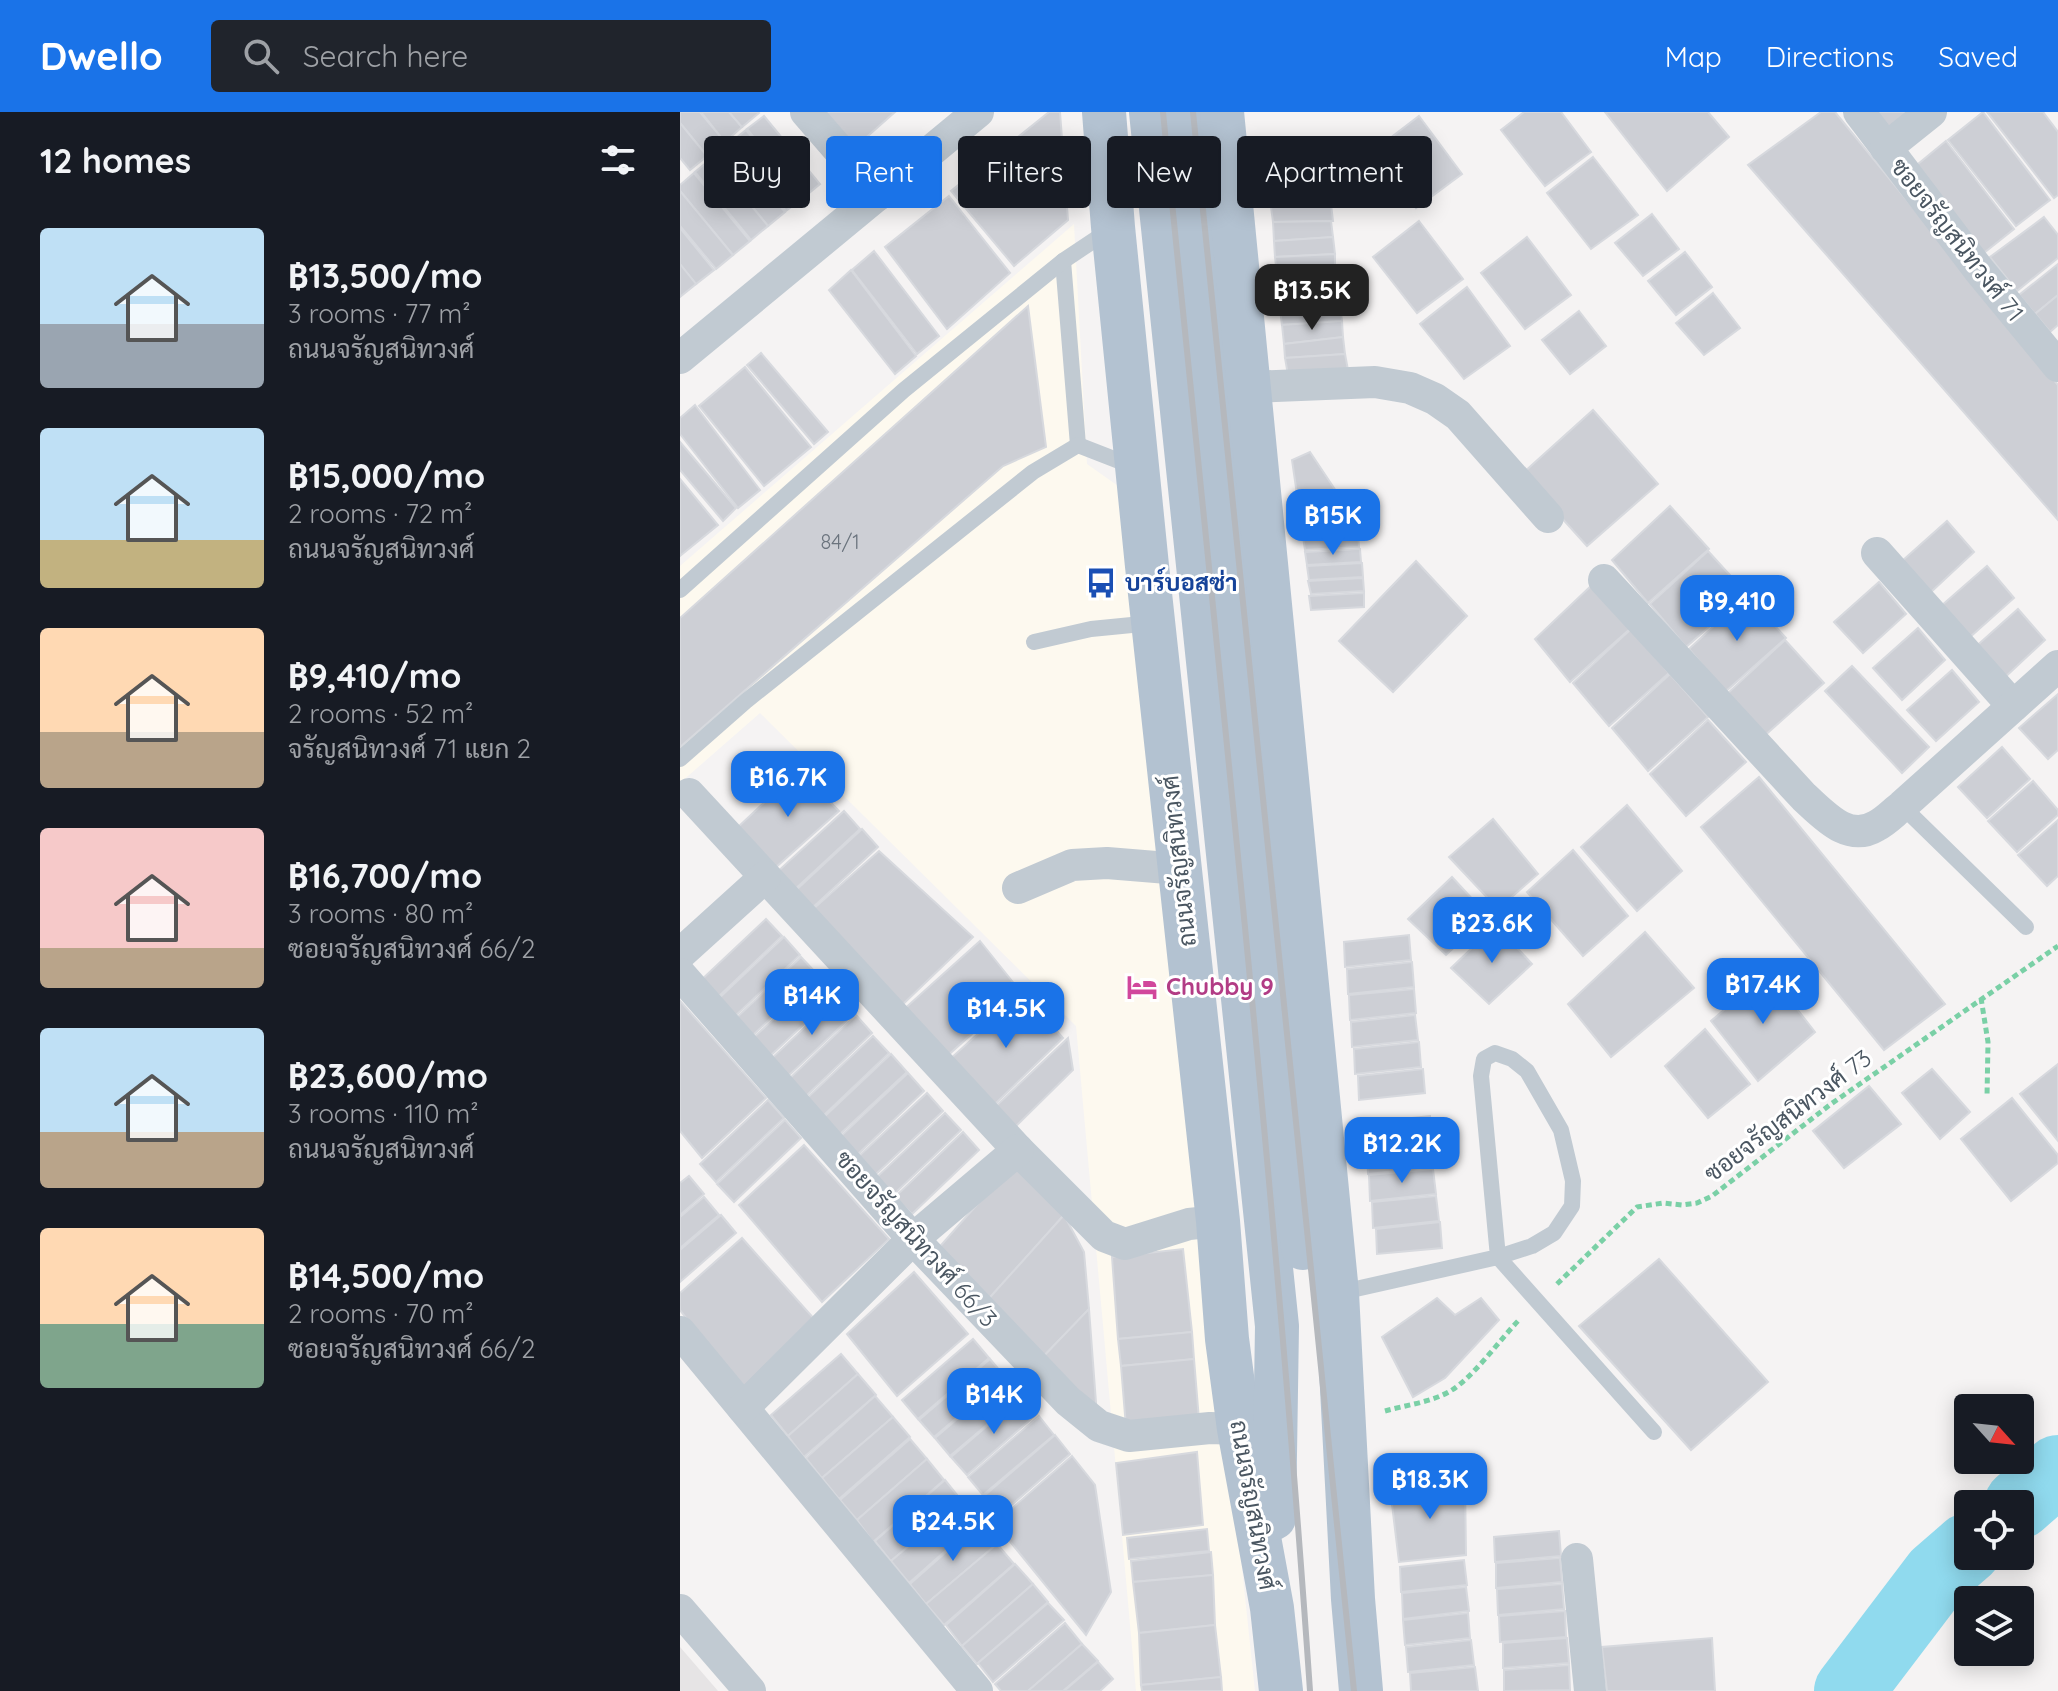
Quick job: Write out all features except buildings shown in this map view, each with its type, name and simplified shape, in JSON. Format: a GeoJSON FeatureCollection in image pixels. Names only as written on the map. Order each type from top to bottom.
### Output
{"type":"FeatureCollection","features":[{"type":"Feature","properties":{"kind":"main road","name":"ถนนจรัญสนิทวงศ์"},"geometry":{"type":"LineString","coordinates":[[1104,112],[1137,468],[1218,1221],[1227,1339],[1239,1429],[1272,1608],[1281,1691]]}},
{"type":"Feature","properties":{"kind":"main road","name":"ถนนจรัญสนิทวงศ์"},"geometry":{"type":"LineString","coordinates":[[1151,112],[1277,1326],[1272,1608]]}},
{"type":"Feature","properties":{"kind":"main road"},"geometry":{"type":"LineString","coordinates":[[1186,112],[1292,1155],[1312,1322],[1353,1599]]}},
{"type":"Feature","properties":{"kind":"main road"},"geometry":{"type":"LineString","coordinates":[[1222,112],[1337,1293],[1353,1599],[1361,1691]]}},
{"type":"Feature","properties":{"kind":"street"},"geometry":{"type":"LineString","coordinates":[[806,112],[827,136]]}},
{"type":"Feature","properties":{"kind":"street"},"geometry":{"type":"LineString","coordinates":[[942,142],[978,112]]}},
{"type":"Feature","properties":{"kind":"street","name":"ซอยจรัญสนิทวงศ์ 71"},"geometry":{"type":"LineString","coordinates":[[1859,112],[1979,270],[2058,366]]}},
{"type":"Feature","properties":{"kind":"street"},"geometry":{"type":"LineString","coordinates":[[1886,148],[1931,112]]}},
{"type":"Feature","properties":{"kind":"street"},"geometry":{"type":"LineString","coordinates":[[680,358],[862,208]]}},
{"type":"Feature","properties":{"kind":"street"},"geometry":{"type":"LineString","coordinates":[[1249,387],[1375,382],[1410,388],[1435,399],[1458,415],[1548,517]]}},
{"type":"Feature","properties":{"kind":"street"},"geometry":{"type":"LineString","coordinates":[[1877,553],[2013,706]]}},
{"type":"Feature","properties":{"kind":"street"},"geometry":{"type":"LineString","coordinates":[[1604,580],[1804,797],[1833,823],[1855,833],[1875,827],[1902,806],[2058,666]]}},
{"type":"Feature","properties":{"kind":"street"},"geometry":{"type":"LineString","coordinates":[[689,794],[1018,1150],[1104,1236],[1125,1244],[1189,1224],[1218,1221]]}},
{"type":"Feature","properties":{"kind":"street"},"geometry":{"type":"LineString","coordinates":[[1018,888],[1072,865],[1107,863],[1180,869]]}},
{"type":"Feature","properties":{"kind":"street"},"geometry":{"type":"LineString","coordinates":[[680,954],[765,877]]}},
{"type":"Feature","properties":{"kind":"street","name":"ซอยจรัญสนิทวงศ์ 66/3"},"geometry":{"type":"LineString","coordinates":[[680,974],[913,1239],[1068,1401],[1099,1426],[1129,1436],[1210,1428],[1239,1429]]}},
{"type":"Feature","properties":{"kind":"street"},"geometry":{"type":"LineString","coordinates":[[743,1408],[913,1239],[1018,1150]]}},
{"type":"Feature","properties":{"kind":"street"},"geometry":{"type":"LineString","coordinates":[[680,1332],[977,1691]]}},
{"type":"Feature","properties":{"kind":"street"},"geometry":{"type":"LineString","coordinates":[[1577,1559],[1590,1691]]}},
{"type":"Feature","properties":{"kind":"street"},"geometry":{"type":"LineString","coordinates":[[682,1616],[750,1691]]}},
{"type":"Feature","properties":{"kind":"lane"},"geometry":{"type":"LineString","coordinates":[[680,590],[904,390],[1063,261],[1113,227]]}},
{"type":"Feature","properties":{"kind":"lane"},"geometry":{"type":"LineString","coordinates":[[1063,261],[1078,445]]}},
{"type":"Feature","properties":{"kind":"lane"},"geometry":{"type":"LineString","coordinates":[[1078,445],[1137,468]]}},
{"type":"Feature","properties":{"kind":"lane"},"geometry":{"type":"LineString","coordinates":[[680,759],[746,701],[1033,472],[1078,445]]}},
{"type":"Feature","properties":{"kind":"lane"},"geometry":{"type":"LineString","coordinates":[[1034,642],[1091,629],[1153,622]]}},
{"type":"Feature","properties":{"kind":"lane"},"geometry":{"type":"LineString","coordinates":[[1902,806],[2026,927]]}},
{"type":"Feature","properties":{"kind":"lane"},"geometry":{"type":"LineString","coordinates":[[1337,1293],[1498,1257],[1532,1246],[1554,1233],[1572,1206],[1573,1181],[1561,1130],[1527,1071],[1512,1059],[1495,1053],[1484,1059],[1481,1076],[1498,1257],[1654,1432]]}},
{"type":"Feature","properties":{"kind":"path","name":"ซอยจรัญสนิทวงศ์ 73"},"geometry":{"type":"LineString","coordinates":[[1344,1420],[1429,1400],[1451,1391],[1637,1207],[1697,1203],[1712,1196],[1831,1104],[2058,946]]}},
{"type":"Feature","properties":{"kind":"path"},"geometry":{"type":"LineString","coordinates":[[1981,998],[1988,1042],[1987,1097]]}},
{"type":"Feature","properties":{"kind":"shaded area"},"geometry":{"type":"Polygon","coordinates":[[[1074,224],[1087,464],[1128,493],[1255,1691],[1136,1691],[1076,1026],[760,713],[680,783],[680,566],[1074,224]]]}},
{"type":"Feature","properties":{"kind":"shaded area"},"geometry":{"type":"Polygon","coordinates":[[[680,1647],[718,1691],[680,1691],[680,1647]]]}},
{"type":"Feature","properties":{"kind":"waterway"},"geometry":{"type":"LineString","coordinates":[[2034,1491],[2058,1470]]}},
{"type":"Feature","properties":{"kind":"waterway"},"geometry":{"type":"LineString","coordinates":[[1849,1691],[1937,1575],[1954,1560]]}},
{"type":"Feature","properties":{"kind":"railway"},"geometry":{"type":"LineString","coordinates":[[1163,112],[1261,1098],[1310,1691]]}},
{"type":"Feature","properties":{"kind":"railway"},"geometry":{"type":"LineString","coordinates":[[1193,112],[1354,1691]]}},
{"type":"Feature","properties":{"kind":"place","name":"บาร์บอสซ่า"},"geometry":{"type":"Point","coordinates":[1101,583]}},
{"type":"Feature","properties":{"kind":"place","name":"Chubby 9"},"geometry":{"type":"Point","coordinates":[1142,987]}}]}
